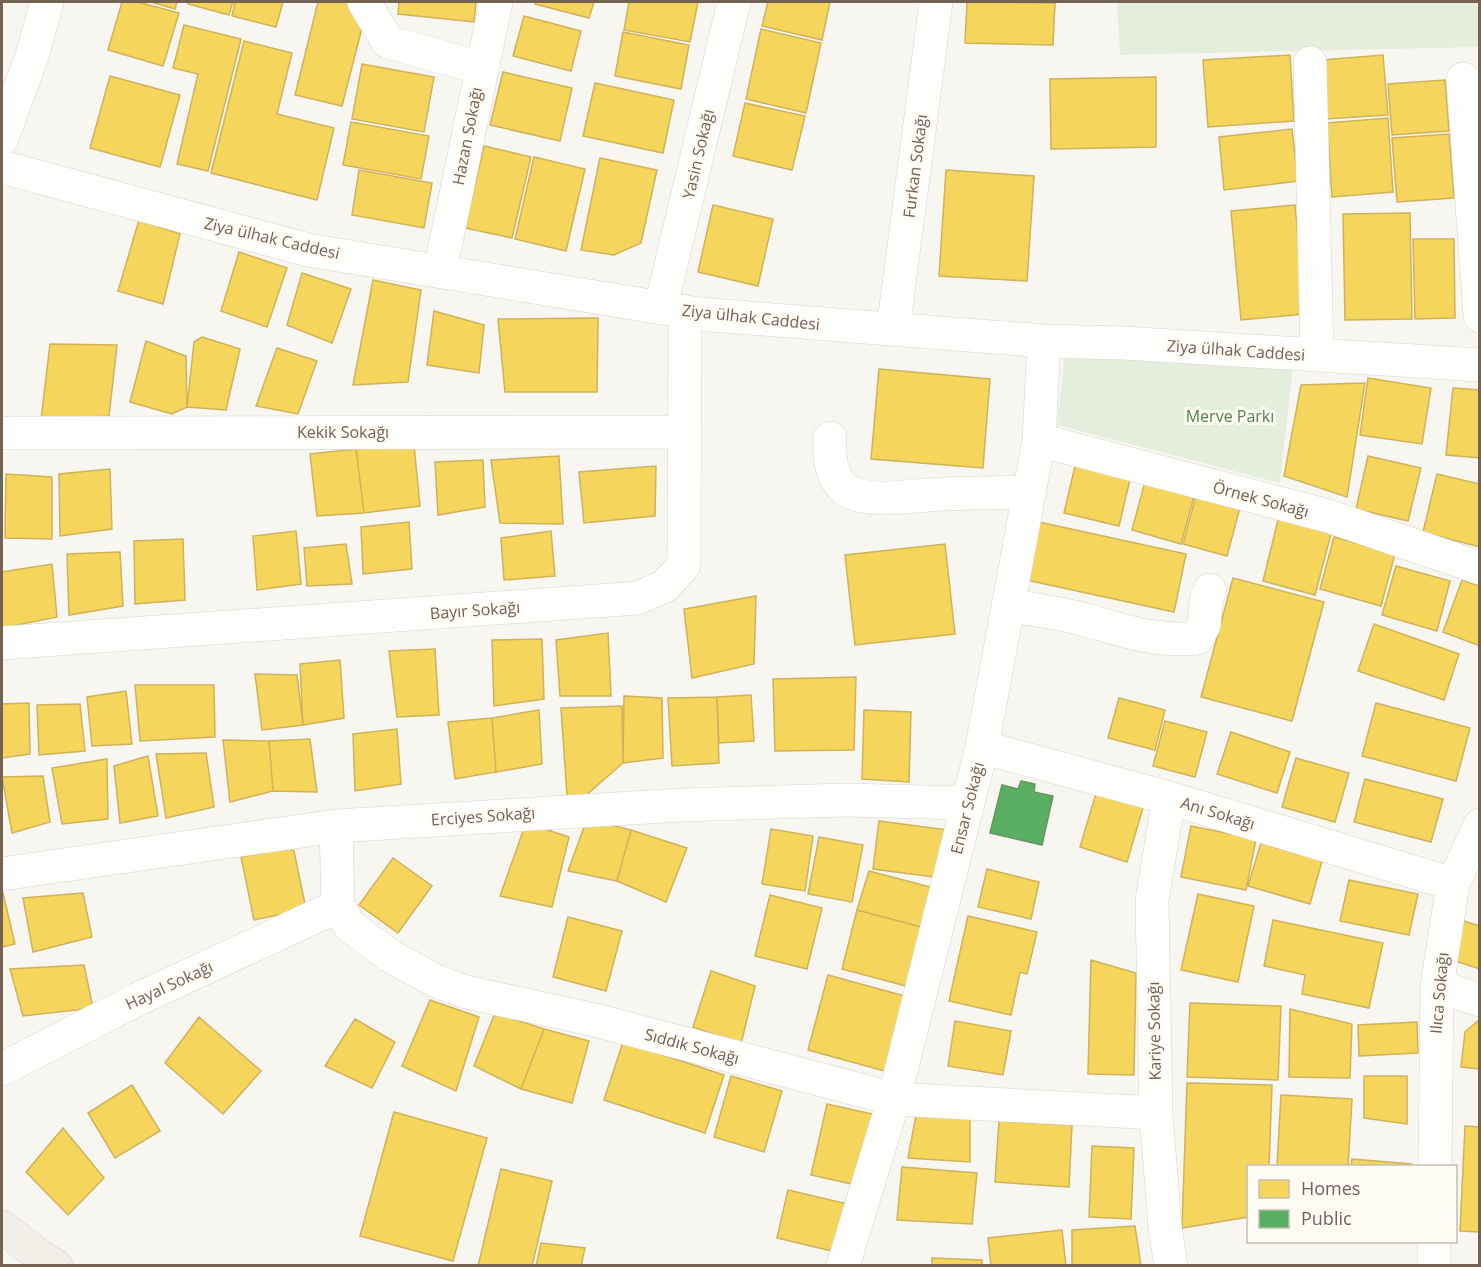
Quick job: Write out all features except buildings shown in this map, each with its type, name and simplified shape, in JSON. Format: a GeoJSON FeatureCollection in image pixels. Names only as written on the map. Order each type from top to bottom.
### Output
{"type":"FeatureCollection","features":[{"type":"Feature","properties":{"kind":"main road"},"geometry":{"type":"LineString","coordinates":[[2,1227],[56,1266]]}},
{"type":"Feature","properties":{"kind":"street"},"geometry":{"type":"LineString","coordinates":[[2,138],[32,56],[47,2]]}},
{"type":"Feature","properties":{"kind":"street"},"geometry":{"type":"LineString","coordinates":[[364,2],[388,42],[481,68]]}},
{"type":"Feature","properties":{"kind":"street","name":"Hazan Sokağı"},"geometry":{"type":"LineString","coordinates":[[440,271],[496,2]]}},
{"type":"Feature","properties":{"kind":"street","name":"Yasin Sokağı"},"geometry":{"type":"LineString","coordinates":[[673,309],[734,2]]}},
{"type":"Feature","properties":{"kind":"street","name":"Furkan Sokağı"},"geometry":{"type":"LineString","coordinates":[[893,330],[936,2]]}},
{"type":"Feature","properties":{"kind":"street"},"geometry":{"type":"LineString","coordinates":[[1310,63],[1317,355]]}},
{"type":"Feature","properties":{"kind":"street"},"geometry":{"type":"LineString","coordinates":[[1463,79],[1479,316]]}},
{"type":"Feature","properties":{"kind":"street","name":"Ziya ülhak Caddesi"},"geometry":{"type":"LineString","coordinates":[[2,167],[308,250],[673,309],[893,330],[1044,341],[1124,343],[1479,365]]}},
{"type":"Feature","properties":{"kind":"street","name":"Bayır Sokağı"},"geometry":{"type":"LineString","coordinates":[[2,643],[638,598],[665,586],[684,565],[685,432],[673,309]]}},
{"type":"Feature","properties":{"kind":"street","name":"Ensar Sokağı"},"geometry":{"type":"LineString","coordinates":[[843,1266],[894,1098],[982,747],[1039,440],[1044,341]]}},
{"type":"Feature","properties":{"kind":"street","name":"Kekik Sokağı"},"geometry":{"type":"LineString","coordinates":[[2,433],[685,432]]}},
{"type":"Feature","properties":{"kind":"street"},"geometry":{"type":"LineString","coordinates":[[830,438],[829,456],[833,472],[845,490],[856,494],[890,498],[937,494],[1029,492]]}},
{"type":"Feature","properties":{"kind":"street","name":"Örnek Sokağı"},"geometry":{"type":"LineString","coordinates":[[1039,440],[1328,516],[1479,568]]}},
{"type":"Feature","properties":{"kind":"street"},"geometry":{"type":"LineString","coordinates":[[1008,605],[1086,620],[1125,632],[1170,640],[1185,640],[1197,638],[1204,625],[1206,600],[1210,590]]}},
{"type":"Feature","properties":{"kind":"street","name":"Anı Sokağı"},"geometry":{"type":"LineString","coordinates":[[982,747],[1169,798],[1453,884]]}},
{"type":"Feature","properties":{"kind":"street","name":"Kariye Sokağı"},"geometry":{"type":"LineString","coordinates":[[1169,798],[1152,900],[1156,1113],[1165,1227],[1171,1266]]}},
{"type":"Feature","properties":{"kind":"street","name":"Erciyes Sokağı"},"geometry":{"type":"LineString","coordinates":[[2,874],[336,826],[681,805],[845,800],[968,803]]}},
{"type":"Feature","properties":{"kind":"street","name":"Ilıca Sokağı"},"geometry":{"type":"LineString","coordinates":[[1435,1165],[1437,986],[1453,884],[1479,825]]}},
{"type":"Feature","properties":{"kind":"street"},"geometry":{"type":"LineString","coordinates":[[336,826],[338,906]]}},
{"type":"Feature","properties":{"kind":"street","name":"Sıddık Sokağı"},"geometry":{"type":"LineString","coordinates":[[338,906],[350,926],[390,956],[436,981],[466,992],[595,1020],[894,1098],[1156,1113]]}},
{"type":"Feature","properties":{"kind":"street","name":"Hayal Sokağı"},"geometry":{"type":"LineString","coordinates":[[2,1069],[138,999],[338,906]]}},
{"type":"Feature","properties":{"kind":"street"},"geometry":{"type":"LineString","coordinates":[[1437,986],[1479,1000]]}},
{"type":"Feature","properties":{"kind":"street"},"geometry":{"type":"LineString","coordinates":[[1434,1243],[1434,1266]]}},
{"type":"Feature","properties":{"kind":"green space"},"geometry":{"type":"Polygon","coordinates":[[[1117,2],[1479,2],[1479,47],[1120,55],[1117,2]]]}},
{"type":"Feature","properties":{"kind":"green space","name":"Merve Parkı"},"geometry":{"type":"Polygon","coordinates":[[[1065,356],[1293,365],[1280,483],[1057,425],[1065,356]]]}}]}
